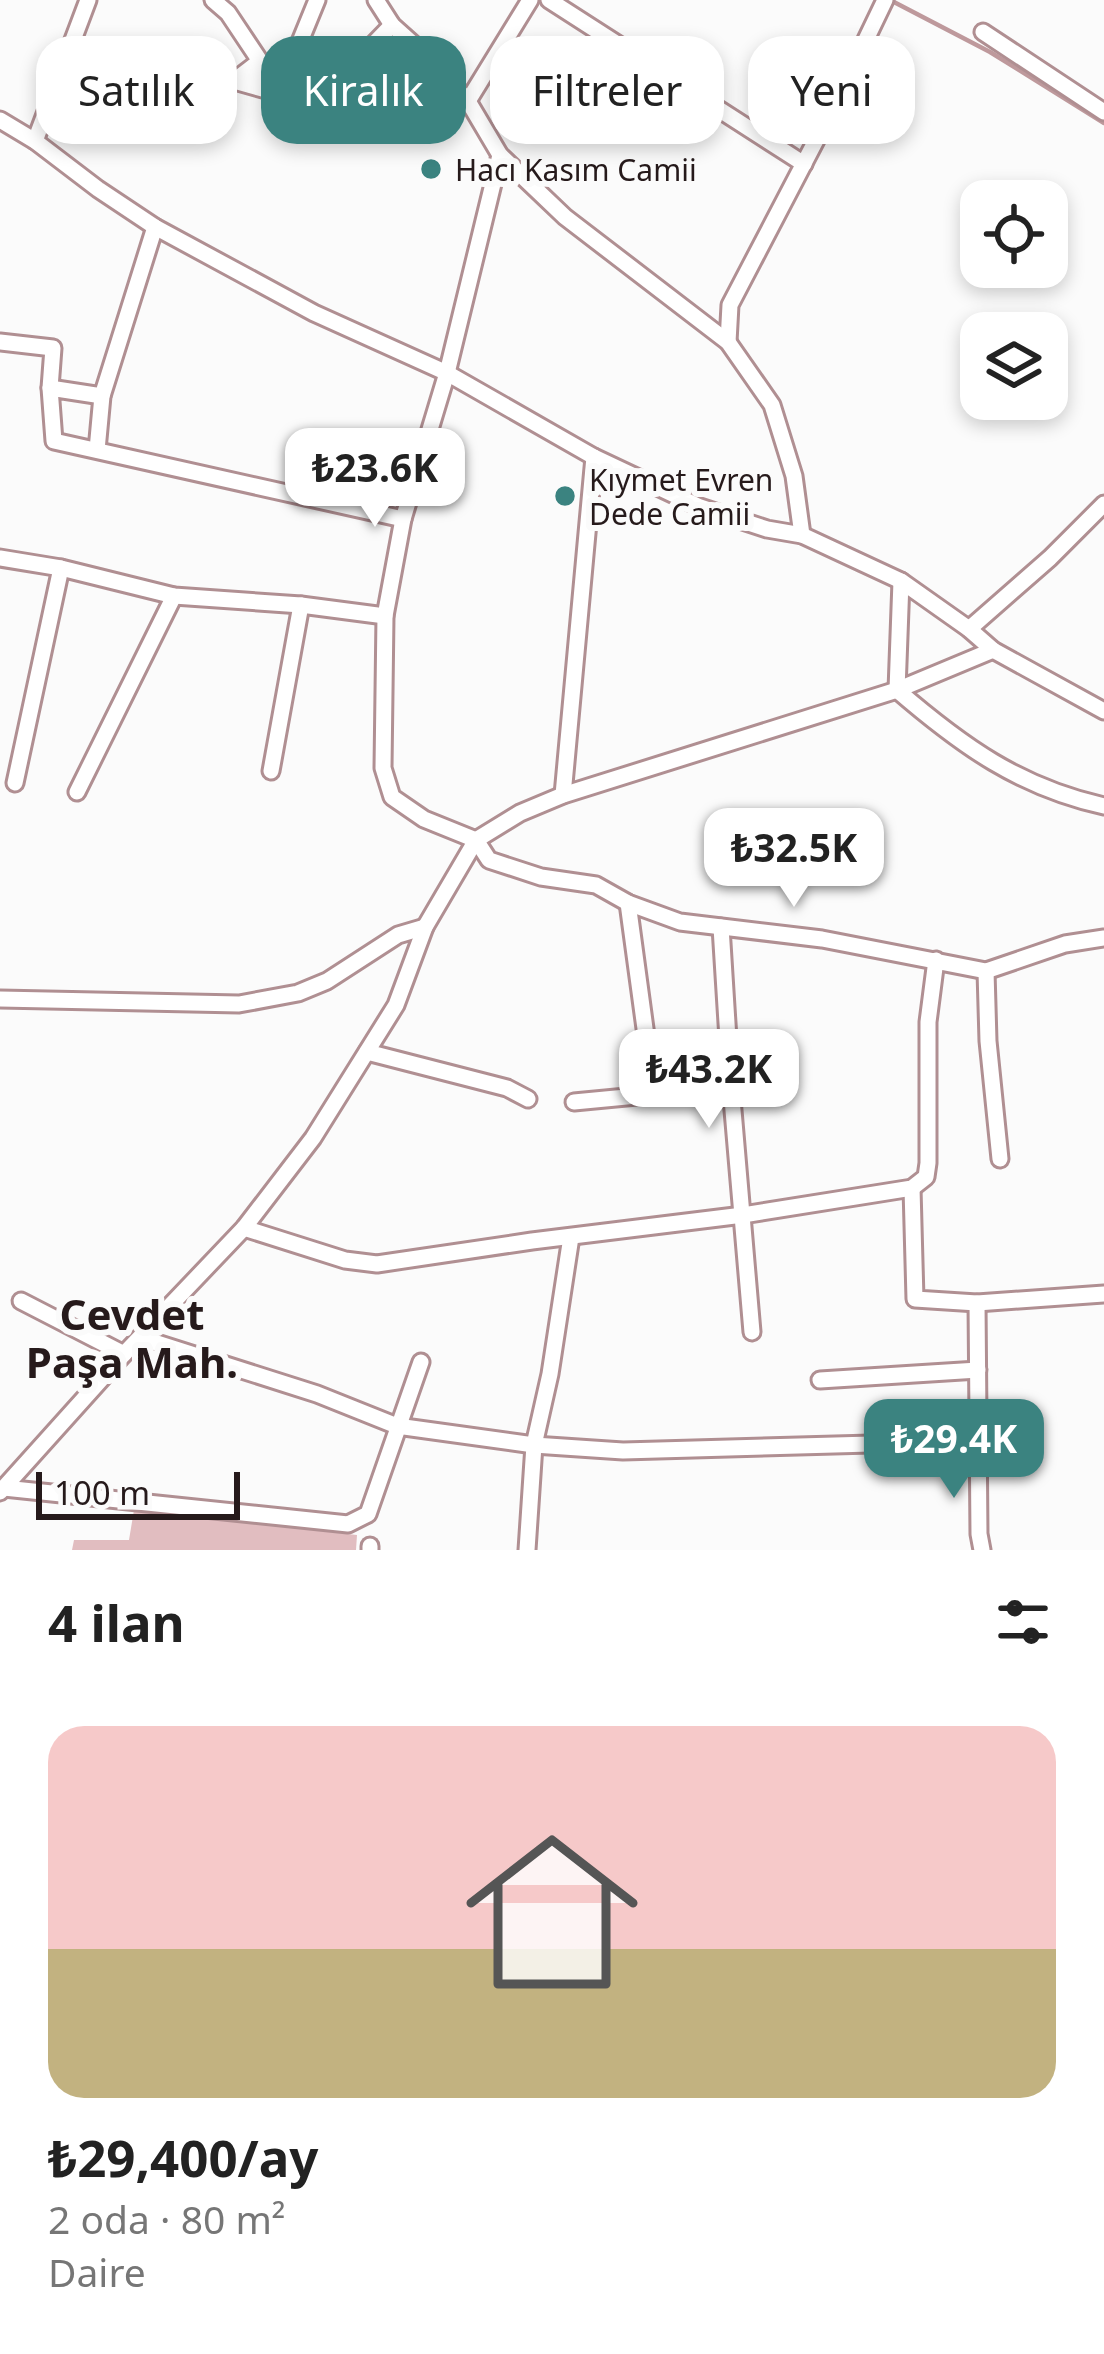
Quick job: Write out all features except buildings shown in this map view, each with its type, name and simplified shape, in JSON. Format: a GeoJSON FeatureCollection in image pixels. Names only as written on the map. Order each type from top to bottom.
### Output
{"type":"FeatureCollection","features":[{"type":"Feature","properties":{"kind":"street"},"geometry":{"type":"LineString","coordinates":[[35,141],[88,0]]}},
{"type":"Feature","properties":{"kind":"street"},"geometry":{"type":"LineString","coordinates":[[213,0],[260,61],[237,78]]}},
{"type":"Feature","properties":{"kind":"street"},"geometry":{"type":"LineString","coordinates":[[237,80],[288,71],[317,0]]}},
{"type":"Feature","properties":{"kind":"street"},"geometry":{"type":"LineString","coordinates":[[376,0],[392,26],[468,101],[500,155],[565,217],[728,342],[772,405],[794,476],[802,535]]}},
{"type":"Feature","properties":{"kind":"street"},"geometry":{"type":"LineString","coordinates":[[468,101],[530,0]]}},
{"type":"Feature","properties":{"kind":"street"},"geometry":{"type":"LineString","coordinates":[[549,0],[804,164]]}},
{"type":"Feature","properties":{"kind":"street"},"geometry":{"type":"LineString","coordinates":[[728,342],[730,305],[884,4]]}},
{"type":"Feature","properties":{"kind":"street"},"geometry":{"type":"LineString","coordinates":[[237,82],[302,100],[324,118],[360,58],[392,26]]}},
{"type":"Feature","properties":{"kind":"street"},"geometry":{"type":"LineString","coordinates":[[983,32],[1104,112]]}},
{"type":"Feature","properties":{"kind":"street"},"geometry":{"type":"LineString","coordinates":[[0,120],[155,227],[314,313],[447,374],[594,458],[700,507],[802,535],[901,581],[993,650],[1104,711]]}},
{"type":"Feature","properties":{"kind":"street"},"geometry":{"type":"LineString","coordinates":[[500,155],[447,374],[403,519],[385,616],[382,768],[392,797],[424,819],[476,840],[489,860],[542,877],[596,885],[680,922],[822,939],[986,971],[1065,944],[1104,938]]}},
{"type":"Feature","properties":{"kind":"street"},"geometry":{"type":"LineString","coordinates":[[97,450],[102,396],[155,227]]}},
{"type":"Feature","properties":{"kind":"street"},"geometry":{"type":"LineString","coordinates":[[0,342],[53,348],[53,441],[403,519]]}},
{"type":"Feature","properties":{"kind":"street"},"geometry":{"type":"LineString","coordinates":[[50,388],[102,396]]}},
{"type":"Feature","properties":{"kind":"street"},"geometry":{"type":"LineString","coordinates":[[563,795],[594,458]]}},
{"type":"Feature","properties":{"kind":"street"},"geometry":{"type":"LineString","coordinates":[[969,629],[1104,505]]}},
{"type":"Feature","properties":{"kind":"street"},"geometry":{"type":"LineString","coordinates":[[0,558],[174,596],[385,616]]}},
{"type":"Feature","properties":{"kind":"street"},"geometry":{"type":"LineString","coordinates":[[15,783],[61,568]]}},
{"type":"Feature","properties":{"kind":"street"},"geometry":{"type":"LineString","coordinates":[[897,690],[901,581]]}},
{"type":"Feature","properties":{"kind":"street"},"geometry":{"type":"LineString","coordinates":[[77,792],[174,596]]}},
{"type":"Feature","properties":{"kind":"street"},"geometry":{"type":"LineString","coordinates":[[271,771],[302,605]]}},
{"type":"Feature","properties":{"kind":"street"},"geometry":{"type":"LineString","coordinates":[[2,1490],[244,1228],[313,1138],[396,1005],[425,927],[476,840],[520,813],[563,795],[897,690],[993,650]]}},
{"type":"Feature","properties":{"kind":"street"},"geometry":{"type":"LineString","coordinates":[[897,690],[939,727],[1007,772],[1070,799],[1104,806]]}},
{"type":"Feature","properties":{"kind":"street"},"geometry":{"type":"LineString","coordinates":[[628,903],[654,1095]]}},
{"type":"Feature","properties":{"kind":"street"},"geometry":{"type":"LineString","coordinates":[[0,999],[239,1004],[298,993],[327,981],[398,935],[425,927]]}},
{"type":"Feature","properties":{"kind":"street"},"geometry":{"type":"LineString","coordinates":[[721,927],[752,1332]]}},
{"type":"Feature","properties":{"kind":"street"},"geometry":{"type":"LineString","coordinates":[[244,1228],[345,1260],[377,1264],[743,1215],[912,1187],[926,1177],[928,1163],[928,1022],[936,960]]}},
{"type":"Feature","properties":{"kind":"street"},"geometry":{"type":"LineString","coordinates":[[986,971],[1000,1159]]}},
{"type":"Feature","properties":{"kind":"street"},"geometry":{"type":"LineString","coordinates":[[367,1052],[507,1088],[528,1099]]}},
{"type":"Feature","properties":{"kind":"street"},"geometry":{"type":"LineString","coordinates":[[574,1102],[730,1087]]}},
{"type":"Feature","properties":{"kind":"street"},"geometry":{"type":"LineString","coordinates":[[912,1187],[915,1299],[976,1304],[1104,1294]]}},
{"type":"Feature","properties":{"kind":"street"},"geometry":{"type":"LineString","coordinates":[[527,1550],[534,1445],[571,1237]]}},
{"type":"Feature","properties":{"kind":"street"},"geometry":{"type":"LineString","coordinates":[[21,1301],[124,1354]]}},
{"type":"Feature","properties":{"kind":"street"},"geometry":{"type":"LineString","coordinates":[[976,1304],[982,1550]]}},
{"type":"Feature","properties":{"kind":"street"},"geometry":{"type":"LineString","coordinates":[[141,1338],[317,1394],[398,1426],[534,1445],[623,1450],[980,1442]]}},
{"type":"Feature","properties":{"kind":"street"},"geometry":{"type":"LineString","coordinates":[[2,1490],[348,1524],[368,1514],[421,1362]]}},
{"type":"Feature","properties":{"kind":"street"},"geometry":{"type":"LineString","coordinates":[[820,1380],[978,1370]]}},
{"type":"Feature","properties":{"kind":"shaded area"},"geometry":{"type":"Polygon","coordinates":[[[134,1510],[357,1535],[356,1550],[72,1550],[74,1540],[129,1540],[134,1510]]]}},
{"type":"Feature","properties":{"kind":"waterway"},"geometry":{"type":"LineString","coordinates":[[892,1],[990,52],[1104,123]]}},
{"type":"Feature","properties":{"kind":"place","name":"Hacı Kasım Camii"},"geometry":{"type":"Point","coordinates":[431,169]}},
{"type":"Feature","properties":{"kind":"place","name":"Kıymet Evren Dede Camii"},"geometry":{"type":"Point","coordinates":[565,496]}},
{"type":"Feature","properties":{"kind":"district","name":"Cevdet Paşa Mah."},"geometry":{"type":"Point","coordinates":[132,1337]}}]}
